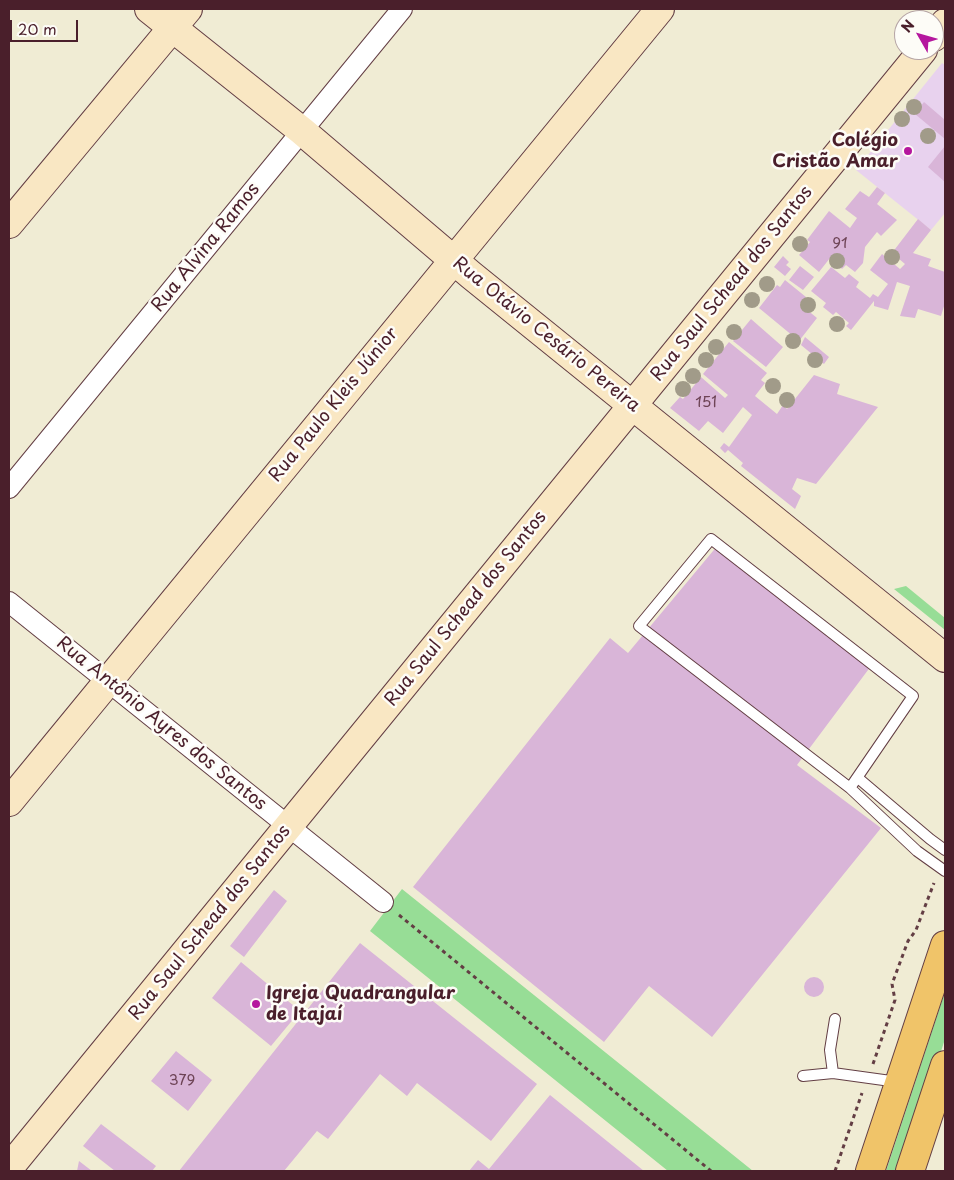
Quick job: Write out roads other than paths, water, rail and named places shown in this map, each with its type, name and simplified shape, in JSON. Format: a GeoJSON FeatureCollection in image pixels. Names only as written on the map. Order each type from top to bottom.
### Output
{"type":"FeatureCollection","features":[{"type":"Feature","properties":{"kind":"main road"},"geometry":{"type":"LineString","coordinates":[[870,1171],[945,945]]}},
{"type":"Feature","properties":{"kind":"main road"},"geometry":{"type":"LineString","coordinates":[[910,1171],[945,1065]]}},
{"type":"Feature","properties":{"kind":"street","name":"Rua Otávio Cesário Pereira"},"geometry":{"type":"LineString","coordinates":[[149,9],[180,18],[302,131],[453,260],[945,658]]}},
{"type":"Feature","properties":{"kind":"street","name":"Rua Alvina Ramos"},"geometry":{"type":"LineString","coordinates":[[9,488],[402,9]]}},
{"type":"Feature","properties":{"kind":"street","name":"Rua Paulo Kleis Júnior"},"geometry":{"type":"LineString","coordinates":[[9,802],[660,9]]}},
{"type":"Feature","properties":{"kind":"street"},"geometry":{"type":"LineString","coordinates":[[9,224],[180,18]]}},
{"type":"Feature","properties":{"kind":"street","name":"Rua Saul Schead dos Santos"},"geometry":{"type":"LineString","coordinates":[[9,1168],[915,60]]}},
{"type":"Feature","properties":{"kind":"street","name":"Rua Antônio Ayres dos Santos"},"geometry":{"type":"LineString","coordinates":[[9,602],[383,902]]}},
{"type":"Feature","properties":{"kind":"lane"},"geometry":{"type":"LineString","coordinates":[[850,788],[913,696],[712,539],[639,626],[850,788],[917,851],[943,869]]}},
{"type":"Feature","properties":{"kind":"lane"},"geometry":{"type":"LineString","coordinates":[[858,778],[945,850]]}},
{"type":"Feature","properties":{"kind":"lane"},"geometry":{"type":"LineString","coordinates":[[833,1073],[830,1050],[835,1019]]}},
{"type":"Feature","properties":{"kind":"lane"},"geometry":{"type":"LineString","coordinates":[[803,1076],[833,1073],[900,1082]]}},
{"type":"Feature","properties":{"kind":"place","name":"Colégio Cristão Amar"},"geometry":{"type":"Point","coordinates":[908,151]}},
{"type":"Feature","properties":{"kind":"place","name":"Igreja Quadrangular de Itajaí"},"geometry":{"type":"Point","coordinates":[256,1004]}}]}
